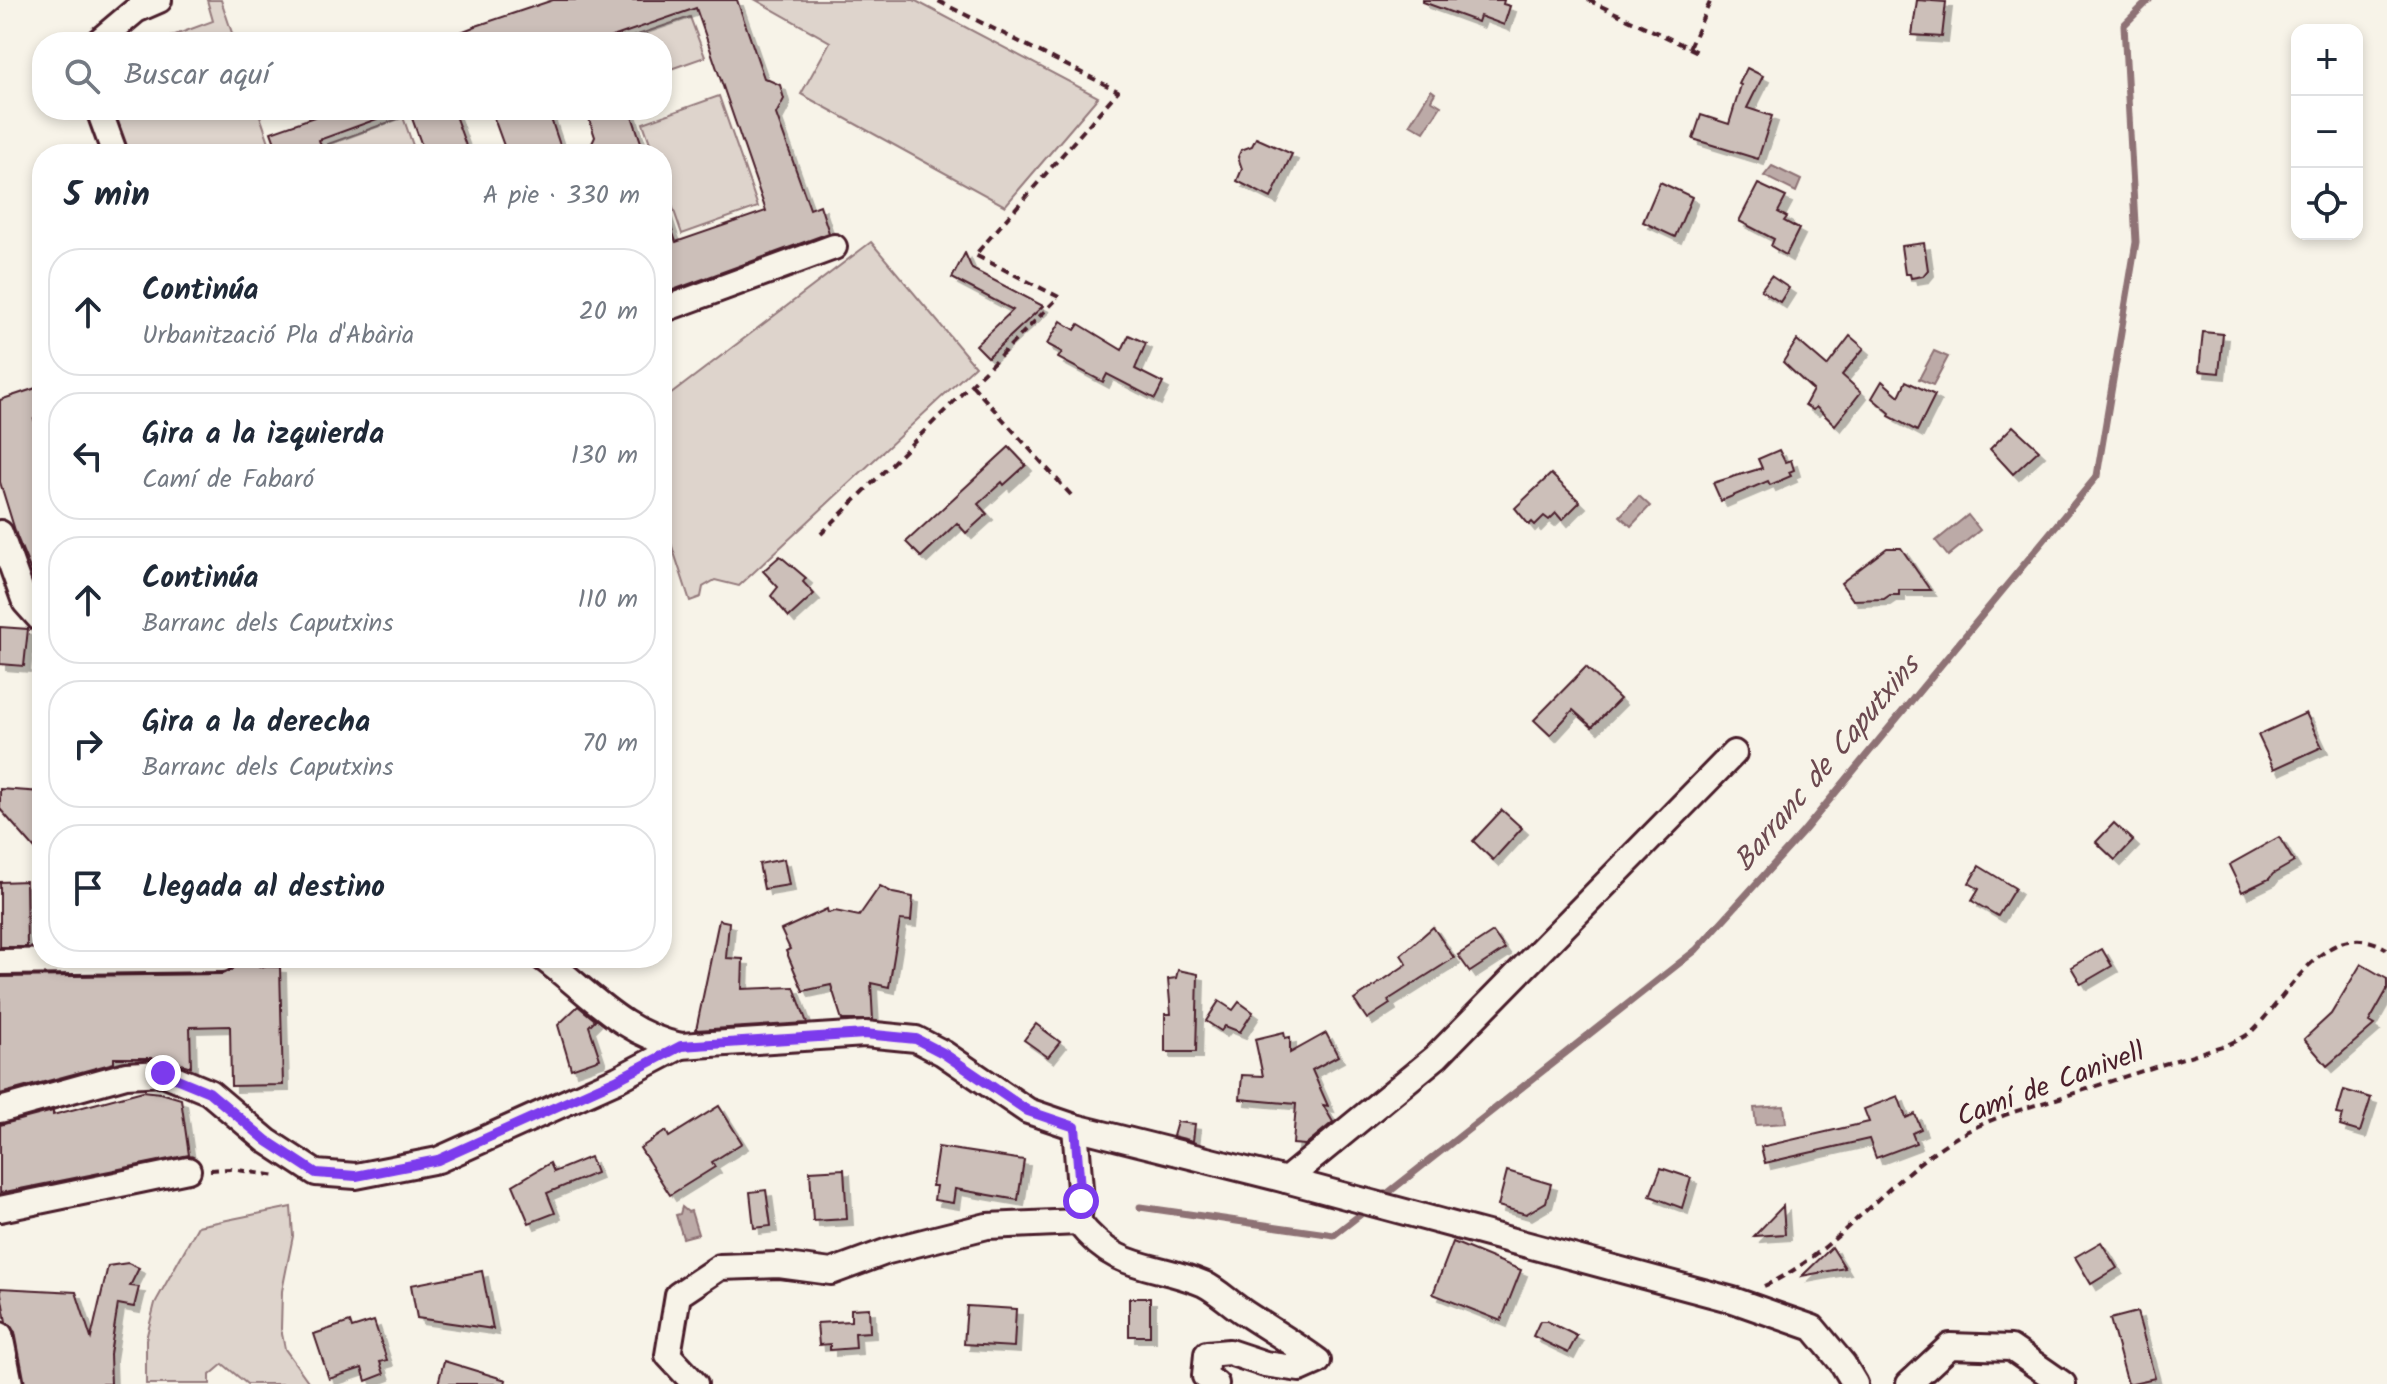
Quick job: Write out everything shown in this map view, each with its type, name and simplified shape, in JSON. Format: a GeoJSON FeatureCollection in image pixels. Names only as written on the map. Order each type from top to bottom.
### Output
{"type":"FeatureCollection","features":[{"type":"Feature","properties":{"kind":"street"},"geometry":{"type":"LineString","coordinates":[[110,32],[136,10],[159,0]]}},
{"type":"Feature","properties":{"kind":"street"},"geometry":{"type":"LineString","coordinates":[[103,120],[111,144]]}},
{"type":"Feature","properties":{"kind":"street"},"geometry":{"type":"LineString","coordinates":[[672,306],[834,247]]}},
{"type":"Feature","properties":{"kind":"street"},"geometry":{"type":"LineString","coordinates":[[0,535],[25,602],[32,610]]}},
{"type":"Feature","properties":{"kind":"street"},"geometry":{"type":"LineString","coordinates":[[1286,1180],[1436,1057],[1734,753]]}},
{"type":"Feature","properties":{"kind":"street"},"geometry":{"type":"LineString","coordinates":[[0,962],[32,962]]}},
{"type":"Feature","properties":{"kind":"street"},"geometry":{"type":"LineString","coordinates":[[555,968],[611,1016],[660,1042],[681,1046],[865,1034],[916,1039],[943,1053],[1028,1111],[1075,1127],[1733,1300],[1813,1328],[1855,1384]]}},
{"type":"Feature","properties":{"kind":"street"},"geometry":{"type":"LineString","coordinates":[[0,1110],[126,1075],[163,1073],[209,1092],[267,1141],[316,1173],[356,1176],[438,1160],[618,1079],[681,1046]]}},
{"type":"Feature","properties":{"kind":"street"},"geometry":{"type":"LineString","coordinates":[[1075,1127],[1081,1201],[1078,1222],[1091,1238],[1124,1261],[1205,1285],[1287,1337],[1318,1361],[1300,1369],[1265,1364],[1229,1352],[1207,1354],[1205,1376],[1216,1384]]}},
{"type":"Feature","properties":{"kind":"street"},"geometry":{"type":"LineString","coordinates":[[0,1209],[188,1170]]}},
{"type":"Feature","properties":{"kind":"street"},"geometry":{"type":"LineString","coordinates":[[695,1384],[668,1355],[678,1295],[720,1267],[779,1265],[831,1272],[888,1251],[987,1226],[1078,1222]]}},
{"type":"Feature","properties":{"kind":"street"},"geometry":{"type":"LineString","coordinates":[[0,1335],[10,1384]]}},
{"type":"Feature","properties":{"kind":"street"},"geometry":{"type":"LineString","coordinates":[[1909,1384],[1950,1346],[2011,1348],[2063,1384]]}},
{"type":"Feature","properties":{"kind":"path"},"geometry":{"type":"LineString","coordinates":[[821,534],[1059,297],[975,255],[1118,91],[936,0]]}},
{"type":"Feature","properties":{"kind":"path"},"geometry":{"type":"LineString","coordinates":[[1588,0],[1700,53]]}},
{"type":"Feature","properties":{"kind":"path"},"geometry":{"type":"LineString","coordinates":[[1689,48],[1711,0]]}},
{"type":"Feature","properties":{"kind":"path"},"geometry":{"type":"LineString","coordinates":[[972,385],[1071,495]]}},
{"type":"Feature","properties":{"kind":"path","name":"Camí de Canivell"},"geometry":{"type":"LineString","coordinates":[[1733,1300],[1786,1276],[1834,1238],[1894,1182],[1957,1137],[1997,1118],[2229,1044],[2249,1034],[2311,963],[2336,943],[2351,939],[2373,940],[2387,949]]}},
{"type":"Feature","properties":{"kind":"path"},"geometry":{"type":"LineString","coordinates":[[188,1170],[231,1169],[295,1179],[316,1173]]}},
{"type":"Feature","properties":{"kind":"shaded area"},"geometry":{"type":"Polygon","coordinates":[[[207,0],[221,0],[232,32],[183,32],[213,21],[207,0]]]}},
{"type":"Feature","properties":{"kind":"shaded area"},"geometry":{"type":"Polygon","coordinates":[[[756,0],[914,0],[1098,97],[1005,206],[801,94],[830,42],[756,0]]]}},
{"type":"Feature","properties":{"kind":"shaded area"},"geometry":{"type":"Polygon","coordinates":[[[690,17],[705,57],[672,69],[672,32],[646,32],[690,17]]]}},
{"type":"Feature","properties":{"kind":"shaded area"},"geometry":{"type":"Polygon","coordinates":[[[1431,90],[1435,93],[1431,100],[1441,106],[1424,132],[1410,124],[1431,90]]]}},
{"type":"Feature","properties":{"kind":"shaded area"},"geometry":{"type":"Polygon","coordinates":[[[719,96],[758,207],[682,234],[672,205],[672,144],[650,144],[643,123],[672,120],[672,113],[719,96]]]}},
{"type":"Feature","properties":{"kind":"shaded area"},"geometry":{"type":"Polygon","coordinates":[[[117,120],[261,120],[270,144],[126,144],[117,120]]]}},
{"type":"Feature","properties":{"kind":"shaded area"},"geometry":{"type":"Polygon","coordinates":[[[395,120],[404,120],[412,144],[328,144],[395,120]]]}},
{"type":"Feature","properties":{"kind":"shaded area"},"geometry":{"type":"Polygon","coordinates":[[[1772,166],[1801,180],[1796,192],[1764,176],[1772,166]]]}},
{"type":"Feature","properties":{"kind":"shaded area"},"geometry":{"type":"Polygon","coordinates":[[[871,242],[975,366],[739,586],[715,580],[703,587],[701,597],[690,601],[672,546],[672,393],[871,242]]]}},
{"type":"Feature","properties":{"kind":"shaded area"},"geometry":{"type":"Polygon","coordinates":[[[1934,351],[1948,357],[1933,385],[1919,379],[1934,351]]]}},
{"type":"Feature","properties":{"kind":"shaded area"},"geometry":{"type":"Polygon","coordinates":[[[1639,496],[1650,506],[1631,526],[1620,516],[1639,496]]]}},
{"type":"Feature","properties":{"kind":"shaded area"},"geometry":{"type":"Polygon","coordinates":[[[1968,515],[1980,530],[1948,556],[1936,541],[1968,515]]]}},
{"type":"Feature","properties":{"kind":"shaded area"},"geometry":{"type":"Polygon","coordinates":[[[1784,1106],[1786,1123],[1756,1125],[1754,1108],[1784,1106]]]}},
{"type":"Feature","properties":{"kind":"shaded area"},"geometry":{"type":"Polygon","coordinates":[[[291,1207],[293,1236],[282,1291],[281,1329],[285,1349],[310,1384],[247,1384],[223,1364],[210,1375],[210,1384],[146,1384],[146,1339],[155,1303],[198,1226],[291,1207]]]}},
{"type":"Feature","properties":{"kind":"shaded area"},"geometry":{"type":"Polygon","coordinates":[[[682,1207],[691,1211],[698,1234],[683,1238],[676,1215],[680,1214],[682,1207]]]}},
{"type":"Feature","properties":{"kind":"building"},"geometry":{"type":"Polygon","coordinates":[[[553,0],[737,0],[764,78],[780,85],[784,99],[776,114],[810,209],[820,205],[829,233],[672,290],[672,230],[676,242],[766,211],[696,8],[627,32],[461,32],[553,0]]]}},
{"type":"Feature","properties":{"kind":"building"},"geometry":{"type":"Polygon","coordinates":[[[1423,0],[1504,0],[1503,4],[1510,6],[1504,25],[1480,16],[1478,22],[1423,0]]]}},
{"type":"Feature","properties":{"kind":"building"},"geometry":{"type":"Polygon","coordinates":[[[1917,0],[1946,2],[1942,37],[1912,35],[1917,0]]]}},
{"type":"Feature","properties":{"kind":"building"},"geometry":{"type":"Polygon","coordinates":[[[1747,68],[1763,76],[1747,108],[1772,116],[1758,159],[1693,139],[1701,115],[1729,124],[1739,84],[1747,68]]]}},
{"type":"Feature","properties":{"kind":"building"},"geometry":{"type":"Polygon","coordinates":[[[305,120],[374,120],[319,140],[320,144],[275,144],[271,132],[305,120]]]}},
{"type":"Feature","properties":{"kind":"building"},"geometry":{"type":"Polygon","coordinates":[[[413,120],[457,120],[465,144],[421,144],[413,120]]]}},
{"type":"Feature","properties":{"kind":"building"},"geometry":{"type":"Polygon","coordinates":[[[495,120],[551,120],[560,144],[503,144],[495,120]]]}},
{"type":"Feature","properties":{"kind":"building"},"geometry":{"type":"Polygon","coordinates":[[[589,120],[633,120],[642,144],[592,144],[595,137],[589,120]]]}},
{"type":"Feature","properties":{"kind":"building"},"geometry":{"type":"Polygon","coordinates":[[[1256,138],[1292,154],[1271,198],[1237,181],[1242,169],[1238,157],[1241,150],[1252,146],[1256,138]]]}},
{"type":"Feature","properties":{"kind":"building"},"geometry":{"type":"Polygon","coordinates":[[[1660,182],[1692,197],[1675,237],[1643,222],[1660,182]]]}},
{"type":"Feature","properties":{"kind":"building"},"geometry":{"type":"Polygon","coordinates":[[[1758,184],[1786,197],[1778,212],[1787,217],[1784,221],[1799,229],[1786,255],[1771,246],[1774,239],[1739,221],[1758,184]]]}},
{"type":"Feature","properties":{"kind":"building"},"geometry":{"type":"Polygon","coordinates":[[[1924,243],[1928,270],[1923,276],[1911,278],[1910,274],[1905,274],[1901,246],[1924,243]]]}},
{"type":"Feature","properties":{"kind":"building"},"geometry":{"type":"Polygon","coordinates":[[[965,253],[972,269],[1043,306],[988,357],[976,345],[1013,310],[952,278],[965,253]]]}},
{"type":"Feature","properties":{"kind":"building"},"geometry":{"type":"Polygon","coordinates":[[[1771,276],[1789,288],[1780,302],[1761,290],[1771,276]]]}},
{"type":"Feature","properties":{"kind":"building"},"geometry":{"type":"Polygon","coordinates":[[[1061,321],[1075,330],[1079,324],[1122,350],[1129,335],[1146,343],[1135,369],[1163,383],[1155,399],[1107,374],[1103,382],[1058,358],[1062,352],[1047,344],[1061,321]]]}},
{"type":"Feature","properties":{"kind":"building"},"geometry":{"type":"Polygon","coordinates":[[[2203,332],[2223,334],[2219,373],[2199,371],[2203,332]]]}},
{"type":"Feature","properties":{"kind":"building"},"geometry":{"type":"Polygon","coordinates":[[[1850,336],[1864,348],[1842,375],[1861,392],[1835,425],[1816,407],[1813,410],[1805,405],[1813,390],[1783,362],[1797,340],[1827,366],[1850,336]]]}},
{"type":"Feature","properties":{"kind":"building"},"geometry":{"type":"Polygon","coordinates":[[[1882,381],[1899,396],[1906,381],[1935,395],[1917,431],[1889,416],[1890,413],[1872,398],[1882,381]]]}},
{"type":"Feature","properties":{"kind":"building"},"geometry":{"type":"Polygon","coordinates":[[[32,389],[32,574],[0,482],[0,400],[32,389]]]}},
{"type":"Feature","properties":{"kind":"building"},"geometry":{"type":"Polygon","coordinates":[[[2013,426],[2039,450],[2013,474],[1990,449],[2013,426]]]}},
{"type":"Feature","properties":{"kind":"building"},"geometry":{"type":"Polygon","coordinates":[[[1009,447],[1026,465],[978,504],[987,514],[966,533],[957,523],[921,557],[906,542],[1009,447]]]}},
{"type":"Feature","properties":{"kind":"building"},"geometry":{"type":"Polygon","coordinates":[[[1779,450],[1785,462],[1791,460],[1794,470],[1789,472],[1791,476],[1770,485],[1768,481],[1721,501],[1713,483],[1762,468],[1758,459],[1779,450]]]}},
{"type":"Feature","properties":{"kind":"building"},"geometry":{"type":"Polygon","coordinates":[[[1551,474],[1580,502],[1562,520],[1556,513],[1549,520],[1544,516],[1535,525],[1532,522],[1529,525],[1515,508],[1551,474]]]}},
{"type":"Feature","properties":{"kind":"building"},"geometry":{"type":"Polygon","coordinates":[[[1887,548],[1901,548],[1930,590],[1899,590],[1899,595],[1884,599],[1853,600],[1841,583],[1887,548]]]}},
{"type":"Feature","properties":{"kind":"building"},"geometry":{"type":"Polygon","coordinates":[[[780,556],[806,578],[803,582],[814,594],[789,617],[771,596],[778,587],[763,571],[780,556]]]}},
{"type":"Feature","properties":{"kind":"building"},"geometry":{"type":"Polygon","coordinates":[[[0,627],[28,629],[24,666],[0,664],[0,627]]]}},
{"type":"Feature","properties":{"kind":"building"},"geometry":{"type":"Polygon","coordinates":[[[1586,667],[1620,699],[1592,727],[1573,710],[1550,735],[1534,720],[1586,667]]]}},
{"type":"Feature","properties":{"kind":"building"},"geometry":{"type":"Polygon","coordinates":[[[2306,713],[2322,747],[2274,769],[2258,735],[2306,713]]]}},
{"type":"Feature","properties":{"kind":"building"},"geometry":{"type":"Polygon","coordinates":[[[0,789],[32,791],[32,846],[0,809],[0,789]]]}},
{"type":"Feature","properties":{"kind":"building"},"geometry":{"type":"Polygon","coordinates":[[[1502,810],[1522,828],[1493,860],[1473,841],[1502,810]]]}},
{"type":"Feature","properties":{"kind":"building"},"geometry":{"type":"Polygon","coordinates":[[[2114,823],[2133,841],[2115,860],[2096,842],[2114,823]]]}},
{"type":"Feature","properties":{"kind":"building"},"geometry":{"type":"Polygon","coordinates":[[[2279,837],[2294,862],[2242,892],[2229,865],[2279,837]]]}},
{"type":"Feature","properties":{"kind":"building"},"geometry":{"type":"Polygon","coordinates":[[[784,859],[789,885],[764,889],[759,864],[784,859]]]}},
{"type":"Feature","properties":{"kind":"building"},"geometry":{"type":"Polygon","coordinates":[[[1979,866],[2015,888],[1998,916],[1972,901],[1979,889],[1969,883],[1979,866]]]}},
{"type":"Feature","properties":{"kind":"building"},"geometry":{"type":"Polygon","coordinates":[[[26,881],[27,947],[0,947],[0,882],[26,881]]]}},
{"type":"Feature","properties":{"kind":"building"},"geometry":{"type":"Polygon","coordinates":[[[880,886],[893,893],[913,897],[911,921],[900,920],[889,987],[871,983],[873,1020],[842,1020],[831,985],[803,991],[786,951],[790,949],[781,930],[827,909],[828,913],[835,911],[859,916],[880,886]]]}},
{"type":"Feature","properties":{"kind":"building"},"geometry":{"type":"Polygon","coordinates":[[[719,920],[729,922],[726,958],[743,959],[742,989],[794,987],[807,1023],[696,1030],[719,920]]]}},
{"type":"Feature","properties":{"kind":"building"},"geometry":{"type":"Polygon","coordinates":[[[1433,927],[1454,958],[1388,1000],[1390,1004],[1367,1019],[1354,1000],[1407,964],[1401,955],[1433,927]]]}},
{"type":"Feature","properties":{"kind":"building"},"geometry":{"type":"Polygon","coordinates":[[[1493,932],[1505,949],[1470,972],[1458,955],[1493,932]]]}},
{"type":"Feature","properties":{"kind":"building"},"geometry":{"type":"Polygon","coordinates":[[[2102,949],[2112,966],[2081,984],[2071,967],[2102,949]]]}},
{"type":"Feature","properties":{"kind":"building"},"geometry":{"type":"Polygon","coordinates":[[[2361,964],[2387,979],[2387,990],[2369,1022],[2374,1025],[2327,1066],[2304,1039],[2331,1014],[2361,964]]]}},
{"type":"Feature","properties":{"kind":"building"},"geometry":{"type":"Polygon","coordinates":[[[232,968],[280,968],[283,1085],[231,1086],[230,1026],[190,1027],[191,1067],[163,1058],[114,1058],[114,1063],[0,1094],[0,977],[222,974],[232,968]]]}},
{"type":"Feature","properties":{"kind":"building"},"geometry":{"type":"Polygon","coordinates":[[[1178,970],[1198,974],[1196,1052],[1165,1052],[1165,1014],[1171,1014],[1168,979],[1176,978],[1178,970]]]}},
{"type":"Feature","properties":{"kind":"building"},"geometry":{"type":"Polygon","coordinates":[[[1219,1001],[1233,1010],[1239,1002],[1253,1012],[1240,1032],[1225,1026],[1221,1031],[1206,1021],[1219,1001]]]}},
{"type":"Feature","properties":{"kind":"building"},"geometry":{"type":"Polygon","coordinates":[[[578,1006],[595,1020],[589,1026],[600,1059],[571,1069],[558,1025],[578,1006]]]}},
{"type":"Feature","properties":{"kind":"building"},"geometry":{"type":"Polygon","coordinates":[[[1036,1024],[1060,1042],[1048,1057],[1024,1040],[1036,1024]]]}},
{"type":"Feature","properties":{"kind":"building"},"geometry":{"type":"Polygon","coordinates":[[[1284,1032],[1285,1038],[1290,1037],[1290,1053],[1326,1033],[1338,1056],[1312,1070],[1328,1106],[1323,1105],[1333,1122],[1305,1145],[1293,1144],[1296,1104],[1240,1099],[1242,1075],[1263,1076],[1255,1039],[1284,1032]]]}},
{"type":"Feature","properties":{"kind":"building"},"geometry":{"type":"Polygon","coordinates":[[[2344,1090],[2371,1098],[2360,1132],[2340,1126],[2343,1115],[2337,1114],[2344,1090]]]}},
{"type":"Feature","properties":{"kind":"building"},"geometry":{"type":"Polygon","coordinates":[[[143,1091],[181,1099],[189,1155],[0,1193],[0,1125],[53,1111],[53,1115],[143,1091]]]}},
{"type":"Feature","properties":{"kind":"building"},"geometry":{"type":"Polygon","coordinates":[[[1898,1096],[1906,1118],[1915,1114],[1921,1129],[1912,1133],[1916,1143],[1876,1158],[1869,1139],[1765,1163],[1761,1147],[1869,1122],[1864,1109],[1898,1096]]]}},
{"type":"Feature","properties":{"kind":"building"},"geometry":{"type":"Polygon","coordinates":[[[719,1106],[742,1143],[712,1162],[715,1167],[670,1195],[640,1148],[666,1131],[669,1137],[719,1106]]]}},
{"type":"Feature","properties":{"kind":"building"},"geometry":{"type":"Polygon","coordinates":[[[1177,1122],[1195,1124],[1193,1141],[1173,1136],[1177,1122]]]}},
{"type":"Feature","properties":{"kind":"building"},"geometry":{"type":"Polygon","coordinates":[[[938,1147],[1024,1160],[1018,1200],[955,1189],[953,1203],[934,1200],[936,1186],[932,1186],[938,1147]]]}},
{"type":"Feature","properties":{"kind":"building"},"geometry":{"type":"Polygon","coordinates":[[[590,1157],[596,1173],[547,1193],[555,1213],[529,1223],[513,1185],[550,1163],[554,1172],[590,1157]]]}},
{"type":"Feature","properties":{"kind":"building"},"geometry":{"type":"Polygon","coordinates":[[[1661,1168],[1691,1178],[1682,1208],[1650,1196],[1661,1168]]]}},
{"type":"Feature","properties":{"kind":"building"},"geometry":{"type":"Polygon","coordinates":[[[844,1169],[847,1219],[813,1221],[810,1171],[844,1169]]]}},
{"type":"Feature","properties":{"kind":"building"},"geometry":{"type":"Polygon","coordinates":[[[1507,1171],[1551,1184],[1546,1202],[1526,1214],[1498,1206],[1507,1171]]]}},
{"type":"Feature","properties":{"kind":"building"},"geometry":{"type":"Polygon","coordinates":[[[766,1190],[771,1226],[754,1228],[750,1192],[766,1190]]]}},
{"type":"Feature","properties":{"kind":"building"},"geometry":{"type":"Polygon","coordinates":[[[1783,1206],[1785,1234],[1754,1236],[1783,1206]]]}},
{"type":"Feature","properties":{"kind":"building"},"geometry":{"type":"Polygon","coordinates":[[[1453,1242],[1521,1270],[1501,1321],[1433,1294],[1453,1242]]]}},
{"type":"Feature","properties":{"kind":"building"},"geometry":{"type":"Polygon","coordinates":[[[2101,1242],[2117,1268],[2091,1284],[2075,1257],[2101,1242]]]}},
{"type":"Feature","properties":{"kind":"building"},"geometry":{"type":"Polygon","coordinates":[[[1832,1247],[1845,1268],[1802,1276],[1832,1247]]]}},
{"type":"Feature","properties":{"kind":"building"},"geometry":{"type":"Polygon","coordinates":[[[128,1263],[139,1268],[130,1286],[139,1287],[134,1307],[118,1304],[110,1354],[111,1384],[25,1384],[15,1332],[6,1322],[0,1288],[76,1292],[91,1338],[108,1266],[128,1263]]]}},
{"type":"Feature","properties":{"kind":"building"},"geometry":{"type":"Polygon","coordinates":[[[482,1271],[493,1329],[417,1318],[411,1285],[482,1271]]]}},
{"type":"Feature","properties":{"kind":"building"},"geometry":{"type":"Polygon","coordinates":[[[1129,1298],[1150,1298],[1150,1336],[1129,1336],[1129,1298]]]}},
{"type":"Feature","properties":{"kind":"building"},"geometry":{"type":"Polygon","coordinates":[[[967,1306],[1016,1309],[1014,1347],[964,1344],[967,1306]]]}},
{"type":"Feature","properties":{"kind":"building"},"geometry":{"type":"Polygon","coordinates":[[[869,1308],[870,1332],[855,1333],[856,1348],[830,1350],[830,1344],[819,1345],[817,1323],[851,1321],[851,1309],[869,1308]]]}},
{"type":"Feature","properties":{"kind":"building"},"geometry":{"type":"Polygon","coordinates":[[[2137,1312],[2155,1378],[2128,1384],[2110,1319],[2137,1312]]]}},
{"type":"Feature","properties":{"kind":"building"},"geometry":{"type":"Polygon","coordinates":[[[374,1321],[387,1360],[380,1362],[384,1374],[366,1381],[362,1368],[329,1379],[314,1334],[350,1322],[352,1328],[374,1321]]]}},
{"type":"Feature","properties":{"kind":"building"},"geometry":{"type":"Polygon","coordinates":[[[1540,1321],[1547,1321],[1577,1336],[1568,1353],[1533,1336],[1540,1321]]]}},
{"type":"Feature","properties":{"kind":"building"},"geometry":{"type":"Polygon","coordinates":[[[444,1361],[506,1380],[505,1384],[438,1384],[444,1361]]]}},
{"type":"Feature","properties":{"kind":"waterway","name":"Barranc de Caputxins"},"geometry":{"type":"LineString","coordinates":[[1379,1200],[1696,950],[1803,832],[2097,476],[2136,242],[2124,25],[2149,0]]}},
{"type":"Feature","properties":{"kind":"waterway","name":"Barranc de Caputxins"},"geometry":{"type":"LineString","coordinates":[[1140,1207],[1334,1235],[1370,1207]]}},
{"type":"Feature","properties":{"kind":"route"},"geometry":{"type":"LineString","coordinates":[[163,1073],[209,1092],[267,1141],[316,1173],[356,1176],[438,1160],[618,1079],[681,1046],[865,1034],[916,1039],[943,1053],[1028,1111],[1075,1127],[1081,1201]]}}]}
